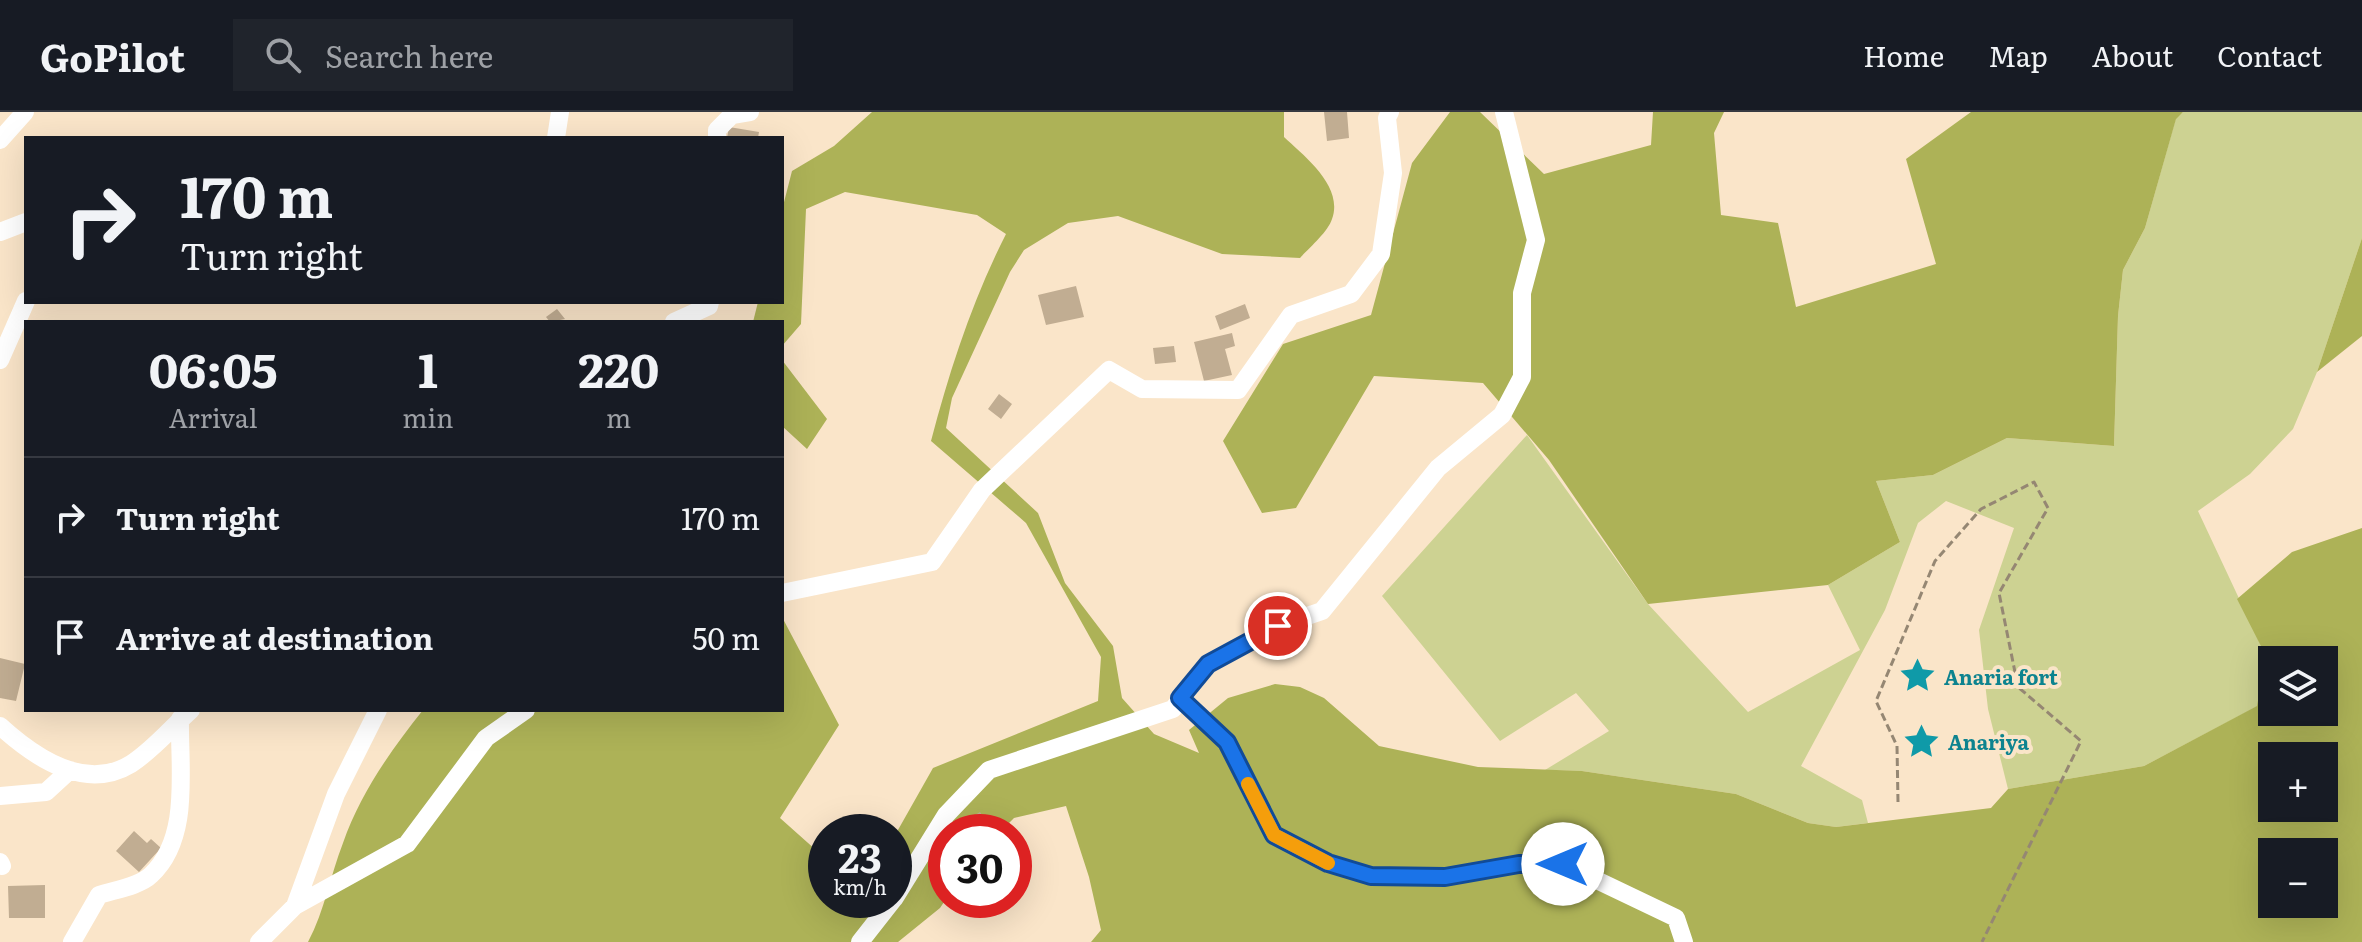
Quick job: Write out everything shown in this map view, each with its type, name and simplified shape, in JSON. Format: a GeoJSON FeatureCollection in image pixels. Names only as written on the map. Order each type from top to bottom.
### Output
{"type":"FeatureCollection","features":[{"type":"Feature","properties":{"kind":"street"},"geometry":{"type":"LineString","coordinates":[[0,140],[25,112]]}},
{"type":"Feature","properties":{"kind":"street"},"geometry":{"type":"LineString","coordinates":[[556,136],[560,112]]}},
{"type":"Feature","properties":{"kind":"street"},"geometry":{"type":"LineString","coordinates":[[717,136],[717,130],[732,115],[750,112]]}},
{"type":"Feature","properties":{"kind":"street"},"geometry":{"type":"LineString","coordinates":[[784,593],[932,562],[982,490],[1109,370],[1142,389],[1238,390],[1291,315],[1351,294],[1381,254],[1393,173],[1387,118],[1390,112]]}},
{"type":"Feature","properties":{"kind":"street"},"geometry":{"type":"LineString","coordinates":[[912,871],[946,815],[989,770],[1173,709],[1208,664],[1278,626],[1322,611],[1438,468],[1502,415],[1522,377],[1522,293],[1536,240],[1504,112]]}},
{"type":"Feature","properties":{"kind":"street"},"geometry":{"type":"LineString","coordinates":[[0,232],[24,223]]}},
{"type":"Feature","properties":{"kind":"street"},"geometry":{"type":"LineString","coordinates":[[0,360],[25,304]]}},
{"type":"Feature","properties":{"kind":"street"},"geometry":{"type":"LineString","coordinates":[[678,320],[710,304]]}},
{"type":"Feature","properties":{"kind":"street"},"geometry":{"type":"LineString","coordinates":[[1180,698],[1227,742],[1274,835],[1328,863],[1371,876],[1445,877],[1519,864],[1563,864],[1676,918],[1684,942]]}},
{"type":"Feature","properties":{"kind":"street"},"geometry":{"type":"LineString","coordinates":[[295,906],[336,794],[377,712]]}},
{"type":"Feature","properties":{"kind":"street"},"geometry":{"type":"LineString","coordinates":[[259,942],[295,906],[407,844],[486,738],[523,712]]}},
{"type":"Feature","properties":{"kind":"street"},"geometry":{"type":"LineString","coordinates":[[0,726],[48,764],[97,777],[131,764],[186,715]]}},
{"type":"Feature","properties":{"kind":"street"},"geometry":{"type":"LineString","coordinates":[[72,942],[99,895],[150,877],[170,850],[178,827],[186,715]]}},
{"type":"Feature","properties":{"kind":"street"},"geometry":{"type":"LineString","coordinates":[[0,796],[46,792],[70,770]]}},
{"type":"Feature","properties":{"kind":"street"},"geometry":{"type":"LineString","coordinates":[[860,942],[879,918]]}},
{"type":"Feature","properties":{"kind":"path"},"geometry":{"type":"LineString","coordinates":[[1898,802],[1897,746],[1876,701],[1902,634],[1935,561],[1981,509],[2034,482],[2048,508],[1999,593],[2018,687],[2081,741],[2040,830],[1982,942]]}},
{"type":"Feature","properties":{"kind":"green space"},"geometry":{"type":"Polygon","coordinates":[[[872,112],[1284,112],[1284,137],[1320,173],[1332,195],[1334,207],[1330,224],[1300,258],[1222,254],[1118,216],[1068,223],[1024,250],[1010,272],[952,398],[946,428],[1038,513],[1065,583],[1113,646],[1122,698],[1154,734],[1199,753],[1189,730],[1228,698],[1275,684],[1300,687],[1324,698],[1379,746],[1478,767],[1582,771],[1736,794],[1808,823],[1836,827],[1991,808],[2008,789],[2144,766],[2257,706],[2258,700],[2258,726],[2338,726],[2338,646],[2261,646],[2237,599],[2292,552],[2362,528],[2362,942],[1091,942],[1101,930],[1089,877],[1066,806],[1031,814],[928,814],[928,918],[898,942],[308,942],[358,807],[388,757],[422,712],[784,712],[784,621],[839,725],[780,818],[808,843],[808,918],[912,918],[912,814],[907,814],[933,768],[1098,701],[1101,657],[1026,523],[931,441],[963,336],[1006,234],[977,215],[845,192],[806,209],[801,324],[784,344],[784,320],[754,320],[758,304],[784,304],[784,202],[792,171],[834,146],[872,112]]]}},
{"type":"Feature","properties":{"kind":"green space"},"geometry":{"type":"Polygon","coordinates":[[[1450,112],[1480,112],[1544,174],[1651,145],[1653,112],[1724,112],[1714,133],[1721,215],[1778,223],[1796,307],[1936,264],[1906,159],[1971,112],[2183,112],[2176,119],[2145,228],[2123,270],[2118,316],[2114,446],[2007,438],[1933,475],[1876,481],[1900,542],[1828,585],[1648,604],[1549,460],[1483,383],[1374,376],[1296,508],[1262,513],[1223,441],[1283,344],[1371,315],[1412,163],[1450,112]]]}},
{"type":"Feature","properties":{"kind":"green space"},"geometry":{"type":"Polygon","coordinates":[[[2183,112],[2362,112],[2362,238],[2317,372],[2293,429],[2250,474],[2198,511],[2261,646],[2258,646],[2258,706],[2144,766],[2008,789],[1988,709],[1979,630],[2014,528],[1946,501],[1918,523],[1885,610],[1801,766],[1862,800],[1868,823],[1836,827],[1808,823],[1736,794],[1582,771],[1545,770],[1609,731],[1576,693],[1500,741],[1382,596],[1527,435],[1648,604],[1748,712],[1860,650],[1828,585],[1900,542],[1876,481],[1933,475],[2007,438],[2114,446],[2118,316],[2123,270],[2145,228],[2176,118],[2183,112]]]}},
{"type":"Feature","properties":{"kind":"green space"},"geometry":{"type":"Polygon","coordinates":[[[2362,238],[2362,336],[2317,372],[2362,238]]]}},
{"type":"Feature","properties":{"kind":"green space"},"geometry":{"type":"Polygon","coordinates":[[[784,363],[827,419],[807,449],[784,428],[784,363]]]}},
{"type":"Feature","properties":{"kind":"building"},"geometry":{"type":"Polygon","coordinates":[[[1324,112],[1347,112],[1349,138],[1327,141],[1324,112]]]}},
{"type":"Feature","properties":{"kind":"building"},"geometry":{"type":"Polygon","coordinates":[[[729,127],[759,132],[758,136],[727,136],[729,127]]]}},
{"type":"Feature","properties":{"kind":"building"},"geometry":{"type":"Polygon","coordinates":[[[1076,286],[1084,317],[1046,325],[1038,295],[1076,286]]]}},
{"type":"Feature","properties":{"kind":"building"},"geometry":{"type":"Polygon","coordinates":[[[1245,304],[1250,318],[1220,330],[1215,316],[1245,304]]]}},
{"type":"Feature","properties":{"kind":"building"},"geometry":{"type":"Polygon","coordinates":[[[557,309],[565,319],[548,320],[546,317],[557,309]]]}},
{"type":"Feature","properties":{"kind":"building"},"geometry":{"type":"Polygon","coordinates":[[[1232,333],[1235,346],[1225,349],[1232,375],[1204,381],[1194,342],[1232,333]]]}},
{"type":"Feature","properties":{"kind":"building"},"geometry":{"type":"Polygon","coordinates":[[[1174,346],[1176,362],[1155,364],[1153,348],[1174,346]]]}},
{"type":"Feature","properties":{"kind":"building"},"geometry":{"type":"Polygon","coordinates":[[[999,394],[1012,404],[1001,419],[988,409],[999,394]]]}},
{"type":"Feature","properties":{"kind":"building"},"geometry":{"type":"Polygon","coordinates":[[[0,658],[24,664],[16,701],[0,698],[0,658]]]}},
{"type":"Feature","properties":{"kind":"building"},"geometry":{"type":"Polygon","coordinates":[[[134,831],[147,843],[151,839],[161,848],[139,872],[116,851],[134,831]]]}},
{"type":"Feature","properties":{"kind":"building"},"geometry":{"type":"Polygon","coordinates":[[[45,885],[45,918],[9,918],[8,886],[45,885]]]}},
{"type":"Feature","properties":{"kind":"slow traffic"},"geometry":{"type":"LineString","coordinates":[[1248,784],[1274,835],[1328,863]]}},
{"type":"Feature","properties":{"kind":"place","name":"Anaria fort"},"geometry":{"type":"Point","coordinates":[1918,676]}},
{"type":"Feature","properties":{"kind":"place","name":"Anariya"},"geometry":{"type":"Point","coordinates":[1922,741]}},
{"type":"Feature","properties":{"kind":"route"},"geometry":{"type":"LineString","coordinates":[[1278,626],[1208,664],[1180,698],[1227,742],[1274,835],[1328,863],[1371,876],[1445,877],[1519,864],[1563,864]]}}]}
